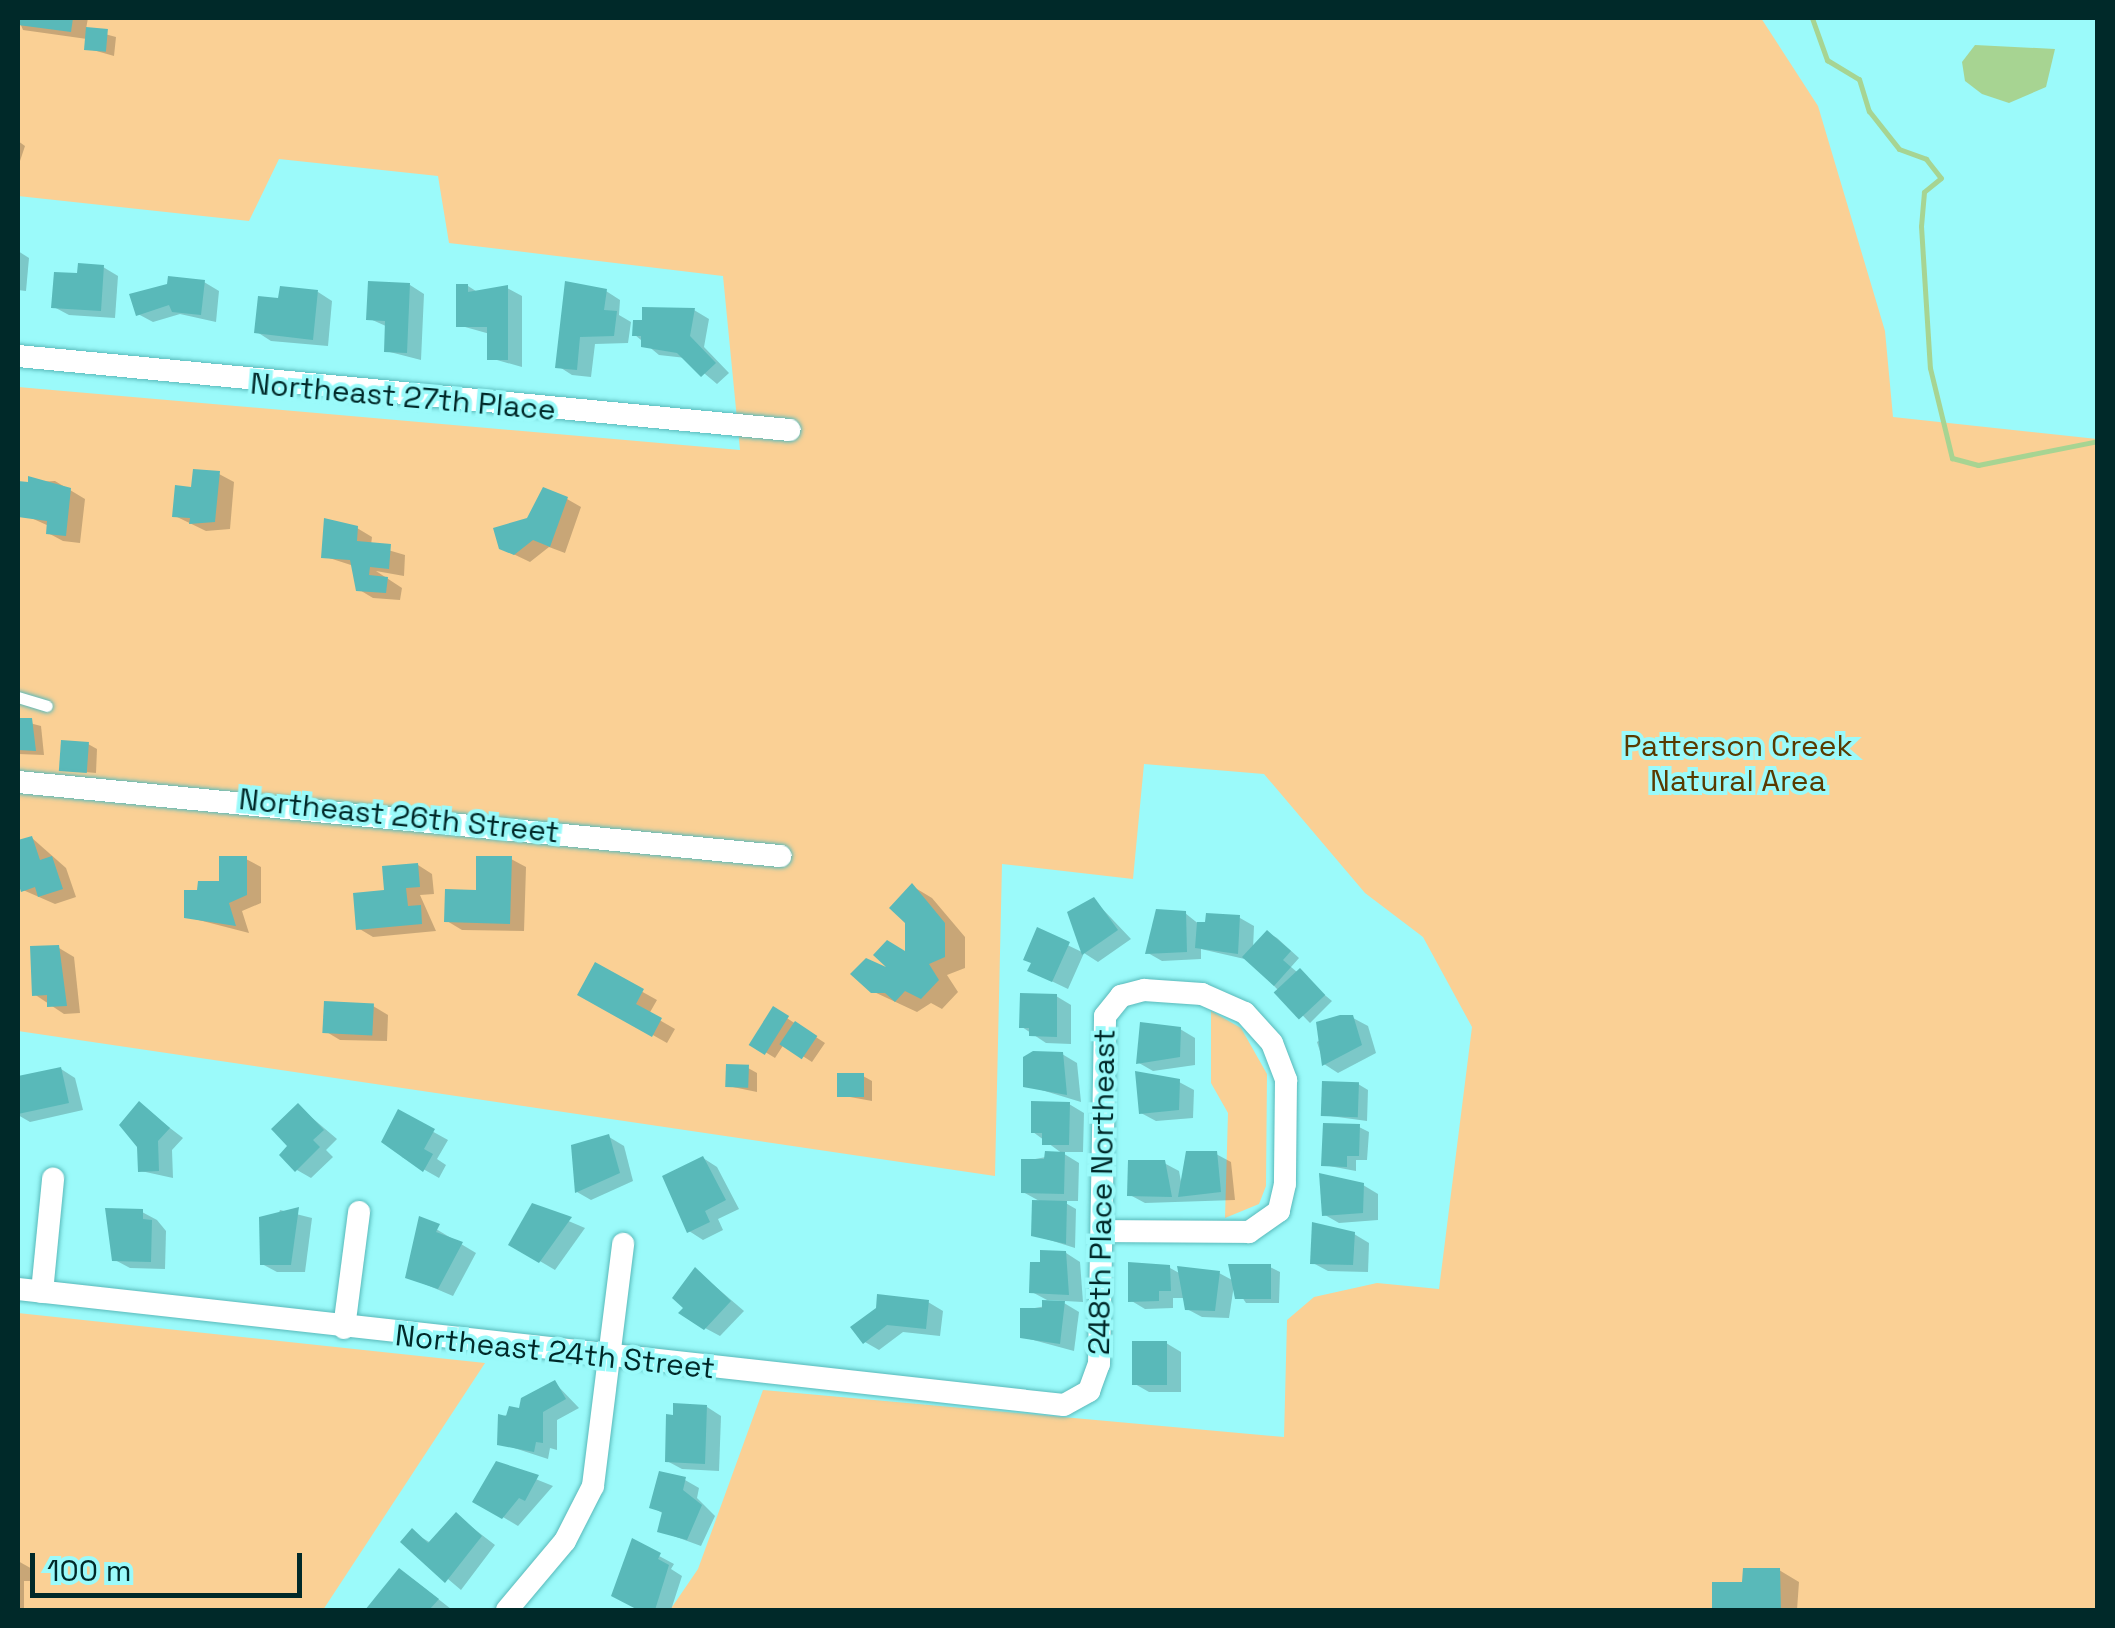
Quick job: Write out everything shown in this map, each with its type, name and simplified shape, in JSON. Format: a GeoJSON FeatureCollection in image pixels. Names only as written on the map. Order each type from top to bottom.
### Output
{"type":"FeatureCollection","features":[{"type":"Feature","properties":{"kind":"street","name":"Northeast 27th Place"},"geometry":{"type":"LineString","coordinates":[[18,356],[789,430]]}},
{"type":"Feature","properties":{"kind":"street","name":"Northeast 26th Street"},"geometry":{"type":"LineString","coordinates":[[18,782],[780,856]]}},
{"type":"Feature","properties":{"kind":"street","name":"248th Place Northeast"},"geometry":{"type":"LineString","coordinates":[[1088,1392],[1099,1364],[1106,1016],[1121,996],[1144,990],[1221,999],[1245,1013],[1272,1043],[1286,1080],[1284,1198],[1270,1222],[1249,1232],[1103,1231]]}},
{"type":"Feature","properties":{"kind":"street"},"geometry":{"type":"LineString","coordinates":[[42,1292],[53,1179]]}},
{"type":"Feature","properties":{"kind":"street"},"geometry":{"type":"LineString","coordinates":[[344,1328],[359,1212]]}},
{"type":"Feature","properties":{"kind":"street"},"geometry":{"type":"LineString","coordinates":[[507,1610],[582,1514],[601,1454],[623,1244]]}},
{"type":"Feature","properties":{"kind":"street","name":"Northeast 24th Street"},"geometry":{"type":"LineString","coordinates":[[18,1289],[1050,1406],[1088,1392]]}},
{"type":"Feature","properties":{"kind":"lane"},"geometry":{"type":"LineString","coordinates":[[18,697],[47,706]]}},
{"type":"Feature","properties":{"kind":"green space","name":"Patterson Creek Natural Area"},"geometry":{"type":"Polygon","coordinates":[[[18,18],[1761,18],[1818,106],[1885,331],[1893,417],[2097,439],[2097,1610],[670,1610],[698,1569],[763,1390],[1284,1437],[1287,1320],[1314,1297],[1377,1283],[1439,1289],[1472,1027],[1423,937],[1365,893],[1264,774],[1144,764],[1133,879],[1002,864],[995,1176],[18,1031],[18,387],[740,450],[723,276],[449,243],[438,176],[279,159],[249,221],[18,196],[18,18]]]}},
{"type":"Feature","properties":{"kind":"green space"},"geometry":{"type":"Polygon","coordinates":[[[1211,1011],[1241,1028],[1267,1074],[1266,1186],[1259,1204],[1225,1218],[1228,1113],[1211,1083],[1211,1011]]]}},
{"type":"Feature","properties":{"kind":"green space"},"geometry":{"type":"Polygon","coordinates":[[[18,1313],[485,1363],[323,1610],[18,1610],[18,1313]]]}},
{"type":"Feature","properties":{"kind":"shaded area"},"geometry":{"type":"Polygon","coordinates":[[[1975,45],[2055,49],[2046,87],[2009,103],[1982,94],[1965,81],[1962,62],[1975,45]]]}},
{"type":"Feature","properties":{"kind":"building"},"geometry":{"type":"Polygon","coordinates":[[[18,18],[73,18],[71,32],[18,25],[18,18]]]}},
{"type":"Feature","properties":{"kind":"building"},"geometry":{"type":"Polygon","coordinates":[[[86,27],[108,29],[106,52],[84,50],[86,27]]]}},
{"type":"Feature","properties":{"kind":"building"},"geometry":{"type":"Polygon","coordinates":[[[78,263],[104,265],[101,311],[51,308],[54,272],[77,273],[78,263]]]}},
{"type":"Feature","properties":{"kind":"building"},"geometry":{"type":"Polygon","coordinates":[[[168,276],[205,280],[201,315],[172,312],[169,305],[136,316],[129,294],[167,284],[168,276]]]}},
{"type":"Feature","properties":{"kind":"building"},"geometry":{"type":"Polygon","coordinates":[[[368,281],[410,283],[407,353],[384,352],[385,321],[366,320],[368,281]]]}},
{"type":"Feature","properties":{"kind":"building"},"geometry":{"type":"Polygon","coordinates":[[[565,281],[607,289],[604,310],[617,311],[614,336],[580,337],[577,370],[555,368],[565,281]]]}},
{"type":"Feature","properties":{"kind":"building"},"geometry":{"type":"Polygon","coordinates":[[[456,284],[468,284],[468,292],[508,285],[508,360],[487,360],[487,327],[456,327],[456,284]]]}},
{"type":"Feature","properties":{"kind":"building"},"geometry":{"type":"Polygon","coordinates":[[[280,286],[318,290],[313,340],[254,333],[258,296],[278,298],[280,286]]]}},
{"type":"Feature","properties":{"kind":"building"},"geometry":{"type":"Polygon","coordinates":[[[642,307],[695,308],[690,336],[716,363],[701,377],[677,353],[641,347],[641,336],[632,336],[633,320],[642,320],[642,307]]]}},
{"type":"Feature","properties":{"kind":"building"},"geometry":{"type":"Polygon","coordinates":[[[193,469],[220,471],[215,522],[189,524],[190,518],[172,517],[175,485],[191,487],[193,469]]]}},
{"type":"Feature","properties":{"kind":"building"},"geometry":{"type":"Polygon","coordinates":[[[28,476],[71,488],[66,536],[46,534],[47,521],[18,517],[18,481],[28,482],[28,476]]]}},
{"type":"Feature","properties":{"kind":"building"},"geometry":{"type":"Polygon","coordinates":[[[543,487],[568,497],[550,547],[533,540],[514,555],[499,549],[493,528],[527,518],[543,487]]]}},
{"type":"Feature","properties":{"kind":"building"},"geometry":{"type":"Polygon","coordinates":[[[324,518],[358,526],[357,541],[391,544],[389,569],[370,567],[369,575],[388,577],[386,593],[356,591],[350,560],[321,558],[324,518]]]}},
{"type":"Feature","properties":{"kind":"building"},"geometry":{"type":"Polygon","coordinates":[[[18,718],[32,718],[36,751],[18,750],[18,718]]]}},
{"type":"Feature","properties":{"kind":"building"},"geometry":{"type":"Polygon","coordinates":[[[61,740],[89,742],[87,773],[59,771],[61,740]]]}},
{"type":"Feature","properties":{"kind":"building"},"geometry":{"type":"Polygon","coordinates":[[[32,836],[40,860],[52,856],[63,889],[38,897],[35,887],[21,892],[18,840],[32,836]]]}},
{"type":"Feature","properties":{"kind":"building"},"geometry":{"type":"Polygon","coordinates":[[[219,856],[247,856],[247,895],[229,903],[236,926],[184,918],[184,890],[197,890],[198,881],[219,881],[219,856]]]}},
{"type":"Feature","properties":{"kind":"building"},"geometry":{"type":"Polygon","coordinates":[[[476,856],[512,856],[510,924],[444,922],[445,889],[476,890],[476,856]]]}},
{"type":"Feature","properties":{"kind":"building"},"geometry":{"type":"Polygon","coordinates":[[[418,863],[420,887],[406,888],[408,906],[421,905],[422,924],[356,930],[353,893],[384,890],[382,866],[418,863]]]}},
{"type":"Feature","properties":{"kind":"building"},"geometry":{"type":"Polygon","coordinates":[[[912,883],[945,923],[945,957],[929,964],[939,980],[921,999],[905,991],[895,1002],[885,993],[871,993],[850,974],[866,958],[886,967],[873,955],[887,940],[905,951],[905,923],[889,908],[912,883]]]}},
{"type":"Feature","properties":{"kind":"building"},"geometry":{"type":"Polygon","coordinates":[[[1094,897],[1118,930],[1082,955],[1067,912],[1094,897]]]}},
{"type":"Feature","properties":{"kind":"building"},"geometry":{"type":"Polygon","coordinates":[[[1156,909],[1186,911],[1187,952],[1145,954],[1156,909]]]}},
{"type":"Feature","properties":{"kind":"building"},"geometry":{"type":"Polygon","coordinates":[[[1206,913],[1240,915],[1238,954],[1195,948],[1197,922],[1205,922],[1206,913]]]}},
{"type":"Feature","properties":{"kind":"building"},"geometry":{"type":"Polygon","coordinates":[[[1037,927],[1070,942],[1052,982],[1027,971],[1031,963],[1023,960],[1037,927]]]}},
{"type":"Feature","properties":{"kind":"building"},"geometry":{"type":"Polygon","coordinates":[[[1267,930],[1291,951],[1283,960],[1291,967],[1274,986],[1242,957],[1267,930]]]}},
{"type":"Feature","properties":{"kind":"building"},"geometry":{"type":"Polygon","coordinates":[[[59,945],[67,1006],[47,1007],[47,995],[32,996],[30,946],[59,945]]]}},
{"type":"Feature","properties":{"kind":"building"},"geometry":{"type":"Polygon","coordinates":[[[595,962],[644,989],[636,1004],[662,1018],[652,1037],[577,995],[595,962]]]}},
{"type":"Feature","properties":{"kind":"building"},"geometry":{"type":"Polygon","coordinates":[[[1300,968],[1325,995],[1299,1020],[1274,993],[1300,968]]]}},
{"type":"Feature","properties":{"kind":"building"},"geometry":{"type":"Polygon","coordinates":[[[1020,993],[1057,994],[1057,1037],[1029,1036],[1029,1028],[1019,1028],[1020,993]]]}},
{"type":"Feature","properties":{"kind":"building"},"geometry":{"type":"Polygon","coordinates":[[[324,1001],[374,1004],[372,1036],[322,1033],[324,1001]]]}},
{"type":"Feature","properties":{"kind":"building"},"geometry":{"type":"Polygon","coordinates":[[[773,1006],[789,1016],[765,1055],[749,1045],[773,1006]]]}},
{"type":"Feature","properties":{"kind":"building"},"geometry":{"type":"Polygon","coordinates":[[[1353,1015],[1362,1045],[1322,1066],[1316,1022],[1353,1015]]]}},
{"type":"Feature","properties":{"kind":"building"},"geometry":{"type":"Polygon","coordinates":[[[795,1021],[817,1036],[802,1059],[779,1044],[795,1021]]]}},
{"type":"Feature","properties":{"kind":"building"},"geometry":{"type":"Polygon","coordinates":[[[1140,1022],[1181,1027],[1180,1057],[1136,1064],[1140,1022]]]}},
{"type":"Feature","properties":{"kind":"building"},"geometry":{"type":"Polygon","coordinates":[[[1033,1051],[1063,1052],[1067,1095],[1023,1087],[1023,1057],[1033,1051]]]}},
{"type":"Feature","properties":{"kind":"building"},"geometry":{"type":"Polygon","coordinates":[[[726,1064],[749,1065],[748,1088],[725,1087],[726,1064]]]}},
{"type":"Feature","properties":{"kind":"building"},"geometry":{"type":"Polygon","coordinates":[[[61,1067],[69,1103],[18,1114],[18,1076],[61,1067]]]}},
{"type":"Feature","properties":{"kind":"building"},"geometry":{"type":"Polygon","coordinates":[[[1135,1071],[1180,1079],[1179,1110],[1139,1114],[1135,1071]]]}},
{"type":"Feature","properties":{"kind":"building"},"geometry":{"type":"Polygon","coordinates":[[[837,1073],[864,1073],[864,1097],[837,1097],[837,1073]]]}},
{"type":"Feature","properties":{"kind":"building"},"geometry":{"type":"Polygon","coordinates":[[[1322,1081],[1359,1082],[1358,1117],[1321,1116],[1322,1081]]]}},
{"type":"Feature","properties":{"kind":"building"},"geometry":{"type":"Polygon","coordinates":[[[139,1101],[170,1128],[158,1141],[159,1171],[138,1172],[137,1147],[119,1125],[139,1101]]]}},
{"type":"Feature","properties":{"kind":"building"},"geometry":{"type":"Polygon","coordinates":[[[1031,1101],[1070,1102],[1069,1145],[1042,1145],[1042,1133],[1031,1133],[1031,1101]]]}},
{"type":"Feature","properties":{"kind":"building"},"geometry":{"type":"Polygon","coordinates":[[[298,1103],[324,1130],[313,1140],[320,1147],[295,1172],[279,1155],[287,1146],[271,1129],[298,1103]]]}},
{"type":"Feature","properties":{"kind":"building"},"geometry":{"type":"Polygon","coordinates":[[[398,1109],[435,1129],[424,1149],[433,1154],[423,1172],[381,1142],[398,1109]]]}},
{"type":"Feature","properties":{"kind":"building"},"geometry":{"type":"Polygon","coordinates":[[[1323,1123],[1360,1124],[1359,1156],[1347,1156],[1347,1167],[1321,1166],[1323,1123]]]}},
{"type":"Feature","properties":{"kind":"building"},"geometry":{"type":"Polygon","coordinates":[[[609,1134],[620,1173],[575,1193],[571,1145],[609,1134]]]}},
{"type":"Feature","properties":{"kind":"building"},"geometry":{"type":"Polygon","coordinates":[[[1045,1151],[1065,1152],[1064,1194],[1021,1193],[1021,1159],[1044,1159],[1045,1151]]]}},
{"type":"Feature","properties":{"kind":"building"},"geometry":{"type":"Polygon","coordinates":[[[1186,1151],[1217,1151],[1221,1192],[1178,1197],[1186,1151]]]}},
{"type":"Feature","properties":{"kind":"building"},"geometry":{"type":"Polygon","coordinates":[[[703,1156],[726,1200],[705,1211],[710,1222],[687,1233],[662,1176],[703,1156]]]}},
{"type":"Feature","properties":{"kind":"building"},"geometry":{"type":"Polygon","coordinates":[[[1128,1160],[1165,1160],[1172,1197],[1127,1196],[1128,1160]]]}},
{"type":"Feature","properties":{"kind":"building"},"geometry":{"type":"Polygon","coordinates":[[[1319,1173],[1364,1183],[1363,1213],[1322,1216],[1319,1173]]]}},
{"type":"Feature","properties":{"kind":"building"},"geometry":{"type":"Polygon","coordinates":[[[1032,1200],[1067,1201],[1066,1244],[1031,1236],[1032,1200]]]}},
{"type":"Feature","properties":{"kind":"building"},"geometry":{"type":"Polygon","coordinates":[[[532,1203],[572,1217],[539,1263],[508,1245],[532,1203]]]}},
{"type":"Feature","properties":{"kind":"building"},"geometry":{"type":"Polygon","coordinates":[[[299,1207],[291,1265],[260,1265],[259,1217],[299,1207]]]}},
{"type":"Feature","properties":{"kind":"building"},"geometry":{"type":"Polygon","coordinates":[[[105,1208],[143,1209],[143,1219],[152,1220],[151,1262],[112,1261],[105,1208]]]}},
{"type":"Feature","properties":{"kind":"building"},"geometry":{"type":"Polygon","coordinates":[[[419,1216],[440,1224],[436,1232],[463,1242],[438,1289],[405,1278],[419,1216]]]}},
{"type":"Feature","properties":{"kind":"building"},"geometry":{"type":"Polygon","coordinates":[[[1312,1222],[1355,1232],[1353,1265],[1310,1264],[1312,1222]]]}},
{"type":"Feature","properties":{"kind":"building"},"geometry":{"type":"Polygon","coordinates":[[[1040,1250],[1066,1251],[1069,1295],[1029,1293],[1030,1262],[1040,1262],[1040,1250]]]}},
{"type":"Feature","properties":{"kind":"building"},"geometry":{"type":"Polygon","coordinates":[[[1128,1262],[1170,1265],[1171,1291],[1159,1291],[1159,1301],[1128,1302],[1128,1262]]]}},
{"type":"Feature","properties":{"kind":"building"},"geometry":{"type":"Polygon","coordinates":[[[1228,1264],[1271,1264],[1271,1299],[1235,1299],[1228,1264]]]}},
{"type":"Feature","properties":{"kind":"building"},"geometry":{"type":"Polygon","coordinates":[[[1177,1266],[1220,1271],[1215,1311],[1185,1310],[1177,1266]]]}},
{"type":"Feature","properties":{"kind":"building"},"geometry":{"type":"Polygon","coordinates":[[[695,1267],[731,1301],[704,1330],[678,1313],[683,1308],[672,1298],[695,1267]]]}},
{"type":"Feature","properties":{"kind":"building"},"geometry":{"type":"Polygon","coordinates":[[[877,1294],[929,1300],[926,1329],[887,1325],[863,1344],[850,1327],[876,1308],[877,1294]]]}},
{"type":"Feature","properties":{"kind":"building"},"geometry":{"type":"Polygon","coordinates":[[[1042,1300],[1065,1301],[1060,1344],[1020,1338],[1020,1308],[1042,1308],[1042,1300]]]}},
{"type":"Feature","properties":{"kind":"building"},"geometry":{"type":"Polygon","coordinates":[[[1132,1341],[1167,1341],[1167,1385],[1132,1385],[1132,1341]]]}},
{"type":"Feature","properties":{"kind":"building"},"geometry":{"type":"Polygon","coordinates":[[[555,1380],[566,1399],[543,1412],[543,1443],[536,1442],[534,1452],[497,1445],[498,1414],[506,1416],[509,1406],[519,1408],[521,1398],[555,1380]]]}},
{"type":"Feature","properties":{"kind":"building"},"geometry":{"type":"Polygon","coordinates":[[[673,1403],[707,1405],[705,1464],[665,1462],[666,1414],[673,1415],[673,1403]]]}},
{"type":"Feature","properties":{"kind":"building"},"geometry":{"type":"Polygon","coordinates":[[[496,1461],[539,1475],[525,1501],[519,1498],[502,1519],[472,1502],[496,1461]]]}},
{"type":"Feature","properties":{"kind":"building"},"geometry":{"type":"Polygon","coordinates":[[[659,1471],[686,1477],[683,1490],[702,1505],[687,1540],[657,1532],[662,1512],[649,1508],[659,1471]]]}},
{"type":"Feature","properties":{"kind":"building"},"geometry":{"type":"Polygon","coordinates":[[[456,1512],[482,1536],[445,1583],[400,1542],[412,1528],[428,1543],[456,1512]]]}},
{"type":"Feature","properties":{"kind":"building"},"geometry":{"type":"Polygon","coordinates":[[[632,1538],[661,1553],[658,1559],[669,1565],[655,1610],[638,1610],[611,1596],[632,1538]]]}},
{"type":"Feature","properties":{"kind":"building"},"geometry":{"type":"Polygon","coordinates":[[[399,1568],[439,1599],[429,1610],[365,1610],[399,1568]]]}},
{"type":"Feature","properties":{"kind":"building"},"geometry":{"type":"Polygon","coordinates":[[[1743,1568],[1780,1568],[1781,1610],[1712,1610],[1712,1582],[1742,1582],[1743,1568]]]}},
{"type":"Feature","properties":{"kind":"waterway"},"geometry":{"type":"LineString","coordinates":[[1812,18],[1827,60],[1859,79],[1869,111],[1899,149],[1926,159],[1941,178],[1924,192],[1921,226],[1930,368],[1952,458],[1978,465],[2098,441]]}}]}
